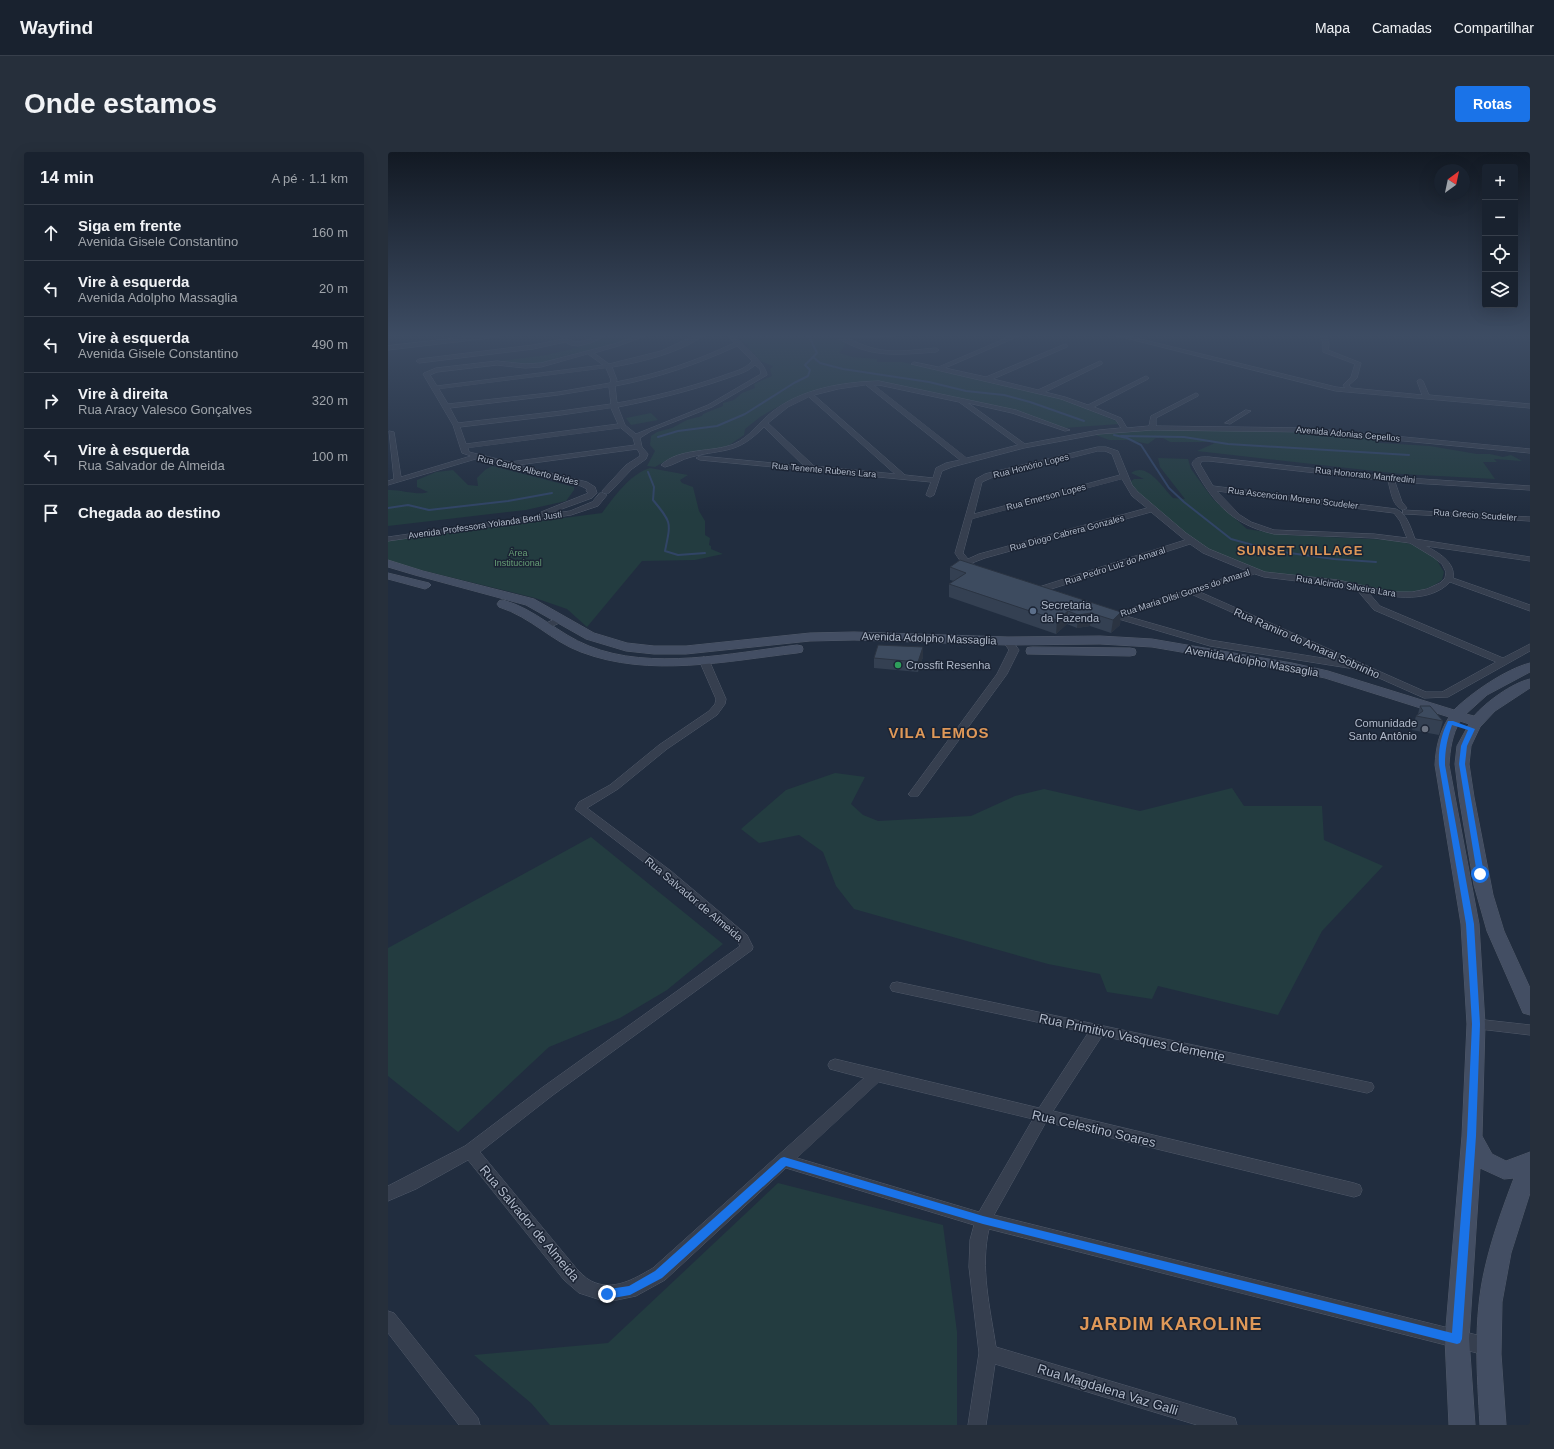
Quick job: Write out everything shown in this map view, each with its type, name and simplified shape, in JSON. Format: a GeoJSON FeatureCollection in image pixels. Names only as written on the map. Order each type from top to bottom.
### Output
{"type":"FeatureCollection","features":[{"type":"Feature","properties":{"kind":"main road","name":"Avenida Adolpho Massaglia"},"geometry":{"type":"LineString","coordinates":[[388,563],[530,602],[590,636],[626,647],[654,650],[686,650],[724,653],[832,646],[1011,645],[1100,640],[1152,643],[1292,667],[1328,675],[1426,700],[1453,719]]}},
{"type":"Feature","properties":{"kind":"main road","name":"Avenida Adolpho Massaglia"},"geometry":{"type":"LineString","coordinates":[[388,576],[517,609],[568,641],[587,649],[620,658],[664,661],[704,660],[724,653]]}},
{"type":"Feature","properties":{"kind":"main road","name":"Avenida Adolpho Massaglia"},"geometry":{"type":"LineString","coordinates":[[1011,645],[1150,653],[1193,659],[1336,687],[1475,726]]}},
{"type":"Feature","properties":{"kind":"main road"},"geometry":{"type":"LineString","coordinates":[[1462,1425],[1457,1339],[1472,1136],[1476,1024],[1470,924],[1442,765],[1442,754],[1444,738],[1453,719],[1469,700],[1530,666]]}},
{"type":"Feature","properties":{"kind":"main road"},"geometry":{"type":"LineString","coordinates":[[1530,683],[1506,695],[1492,707],[1475,726],[1464,746],[1462,764],[1469,812],[1486,899],[1500,943],[1530,1008]]}},
{"type":"Feature","properties":{"kind":"main road"},"geometry":{"type":"LineString","coordinates":[[1426,700],[1446,707],[1469,700]]}},
{"type":"Feature","properties":{"kind":"main road"},"geometry":{"type":"LineString","coordinates":[[1472,1136],[1485,1160],[1504,1170],[1511,1170],[1530,1161]]}},
{"type":"Feature","properties":{"kind":"main road"},"geometry":{"type":"LineString","coordinates":[[1493,1425],[1489,1380],[1488,1330],[1493,1283],[1507,1228],[1530,1164]]}},
{"type":"Feature","properties":{"kind":"street","name":"Rua Carlos Alberto Brides"},"geometry":{"type":"LineString","coordinates":[[438,393],[456,425],[466,453],[530,470],[587,490],[596,485],[608,489]]}},
{"type":"Feature","properties":{"kind":"street"},"geometry":{"type":"LineString","coordinates":[[446,406],[551,393]]}},
{"type":"Feature","properties":{"kind":"street"},"geometry":{"type":"LineString","coordinates":[[595,504],[629,467],[643,457],[644,454],[639,447],[636,437],[622,426],[614,406],[613,393]]}},
{"type":"Feature","properties":{"kind":"street"},"geometry":{"type":"LineString","coordinates":[[456,425],[614,406],[667,393]]}},
{"type":"Feature","properties":{"kind":"street"},"geometry":{"type":"LineString","coordinates":[[636,437],[649,430],[710,406],[732,393]]}},
{"type":"Feature","properties":{"kind":"street"},"geometry":{"type":"LineString","coordinates":[[713,456],[746,440],[764,422],[782,408],[815,393]]}},
{"type":"Feature","properties":{"kind":"street"},"geometry":{"type":"LineString","coordinates":[[880,393],[966,461]]}},
{"type":"Feature","properties":{"kind":"street"},"geometry":{"type":"LineString","coordinates":[[927,393],[1014,411],[1036,418],[1083,440]]}},
{"type":"Feature","properties":{"kind":"street"},"geometry":{"type":"LineString","coordinates":[[1043,393],[1088,408],[1122,425],[1136,423],[1153,417],[1196,395]]}},
{"type":"Feature","properties":{"kind":"street"},"geometry":{"type":"LineString","coordinates":[[1088,408],[1116,393]]}},
{"type":"Feature","properties":{"kind":"street"},"geometry":{"type":"LineString","coordinates":[[1376,393],[1530,406]]}},
{"type":"Feature","properties":{"kind":"street"},"geometry":{"type":"LineString","coordinates":[[1425,393],[1427,398]]}},
{"type":"Feature","properties":{"kind":"street"},"geometry":{"type":"LineString","coordinates":[[810,395],[903,477]]}},
{"type":"Feature","properties":{"kind":"street"},"geometry":{"type":"LineString","coordinates":[[960,401],[1024,446]]}},
{"type":"Feature","properties":{"kind":"street"},"geometry":{"type":"LineString","coordinates":[[972,409],[982,404]]}},
{"type":"Feature","properties":{"kind":"street"},"geometry":{"type":"LineString","coordinates":[[1228,423],[1248,411]]}},
{"type":"Feature","properties":{"kind":"street"},"geometry":{"type":"LineString","coordinates":[[1152,427],[1153,417]]}},
{"type":"Feature","properties":{"kind":"street"},"geometry":{"type":"LineString","coordinates":[[764,422],[812,469]]}},
{"type":"Feature","properties":{"kind":"street","name":"Avenida Adonias Cepellos"},"geometry":{"type":"LineString","coordinates":[[1152,427],[1228,423],[1323,427],[1530,447]]}},
{"type":"Feature","properties":{"kind":"street","name":"Avenida Adonias Cepellos"},"geometry":{"type":"LineString","coordinates":[[1050,441],[1099,432],[1122,425]]}},
{"type":"Feature","properties":{"kind":"street","name":"Avenida Adonias Cepellos"},"geometry":{"type":"LineString","coordinates":[[1050,441],[1065,432],[1076,428],[1122,425],[1152,427],[1310,430],[1530,451]]}},
{"type":"Feature","properties":{"kind":"street"},"geometry":{"type":"LineString","coordinates":[[463,447],[622,426]]}},
{"type":"Feature","properties":{"kind":"street"},"geometry":{"type":"LineString","coordinates":[[391,432],[398,480]]}},
{"type":"Feature","properties":{"kind":"street"},"geometry":{"type":"LineString","coordinates":[[930,495],[939,470],[949,465],[1050,441]]}},
{"type":"Feature","properties":{"kind":"street"},"geometry":{"type":"LineString","coordinates":[[509,465],[512,463],[639,447]]}},
{"type":"Feature","properties":{"kind":"street","name":"Rua Alcindo Silveira Lara"},"geometry":{"type":"LineString","coordinates":[[1098,449],[1106,449],[1115,453],[1128,485],[1135,494],[1191,541],[1206,551],[1255,571],[1281,577],[1331,582],[1392,594],[1412,595],[1430,591],[1443,585],[1449,578]]}},
{"type":"Feature","properties":{"kind":"street","name":"Rua Honório Lopes"},"geometry":{"type":"LineString","coordinates":[[959,553],[979,481],[982,478],[1098,449]]}},
{"type":"Feature","properties":{"kind":"street"},"geometry":{"type":"LineString","coordinates":[[388,483],[476,456]]}},
{"type":"Feature","properties":{"kind":"street","name":"Rua Tenente Rubens Lara"},"geometry":{"type":"LineString","coordinates":[[665,465],[678,458],[713,456],[812,469],[935,480]]}},
{"type":"Feature","properties":{"kind":"street","name":"Rua Honorato Manfredini"},"geometry":{"type":"LineString","coordinates":[[1209,488],[1196,464],[1197,461],[1201,459],[1391,479],[1530,488]]}},
{"type":"Feature","properties":{"kind":"street"},"geometry":{"type":"LineString","coordinates":[[530,470],[528,467],[539,460]]}},
{"type":"Feature","properties":{"kind":"street","name":"Rua Emerson Lopes"},"geometry":{"type":"LineString","coordinates":[[968,518],[1125,476]]}},
{"type":"Feature","properties":{"kind":"street"},"geometry":{"type":"LineString","coordinates":[[1391,479],[1412,541],[1436,555],[1446,563],[1450,572],[1449,578],[1530,608]]}},
{"type":"Feature","properties":{"kind":"street"},"geometry":{"type":"LineString","coordinates":[[1209,488],[1234,514],[1259,530],[1274,532],[1374,536],[1530,559]]}},
{"type":"Feature","properties":{"kind":"street","name":"Rua Ascencion Moreno Scudeler"},"geometry":{"type":"LineString","coordinates":[[1209,488],[1377,508],[1400,509]]}},
{"type":"Feature","properties":{"kind":"street"},"geometry":{"type":"LineString","coordinates":[[595,504],[599,493],[608,489]]}},
{"type":"Feature","properties":{"kind":"street","name":"Avenida Professora Yolanda Berti Justi"},"geometry":{"type":"LineString","coordinates":[[388,534],[552,511],[568,504],[587,490]]}},
{"type":"Feature","properties":{"kind":"street","name":"Avenida Professora Yolanda Berti Justi"},"geometry":{"type":"LineString","coordinates":[[568,504],[582,506],[582,510]]}},
{"type":"Feature","properties":{"kind":"street","name":"Avenida Professora Yolanda Berti Justi"},"geometry":{"type":"LineString","coordinates":[[388,539],[555,516],[582,510],[595,504]]}},
{"type":"Feature","properties":{"kind":"street","name":"Rua Diogo Cabrera Gonzales"},"geometry":{"type":"LineString","coordinates":[[966,563],[982,556],[1152,509]]}},
{"type":"Feature","properties":{"kind":"street","name":"Rua Grecio Scudeler"},"geometry":{"type":"LineString","coordinates":[[1400,509],[1420,512],[1530,519]]}},
{"type":"Feature","properties":{"kind":"street","name":"Rua Pedro Luiz do Amaral"},"geometry":{"type":"LineString","coordinates":[[1054,595],[1035,589],[1191,541]]}},
{"type":"Feature","properties":{"kind":"street"},"geometry":{"type":"LineString","coordinates":[[1436,555],[1446,546]]}},
{"type":"Feature","properties":{"kind":"street"},"geometry":{"type":"LineString","coordinates":[[959,553],[966,563],[979,571],[986,573]]}},
{"type":"Feature","properties":{"kind":"street","name":"Rua Diogo Cabrera Gonzales"},"geometry":{"type":"LineString","coordinates":[[959,553],[982,556]]}},
{"type":"Feature","properties":{"kind":"street","name":"Rua Maria Dilsi Gomes do Amaral"},"geometry":{"type":"LineString","coordinates":[[1115,616],[1255,571]]}},
{"type":"Feature","properties":{"kind":"street"},"geometry":{"type":"LineString","coordinates":[[1361,589],[1376,608],[1505,662]]}},
{"type":"Feature","properties":{"kind":"street","name":"Rua Ramiro do Amaral Sobrinho"},"geometry":{"type":"LineString","coordinates":[[1190,591],[1364,668],[1426,700]]}},
{"type":"Feature","properties":{"kind":"street"},"geometry":{"type":"LineString","coordinates":[[1096,609],[1115,616],[1210,643],[1364,668]]}},
{"type":"Feature","properties":{"kind":"street"},"geometry":{"type":"LineString","coordinates":[[546,626],[561,619]]}},
{"type":"Feature","properties":{"kind":"street"},"geometry":{"type":"LineString","coordinates":[[1290,656],[1298,648],[1299,640]]}},
{"type":"Feature","properties":{"kind":"street"},"geometry":{"type":"LineString","coordinates":[[914,794],[1002,674],[1011,645]]}},
{"type":"Feature","properties":{"kind":"street"},"geometry":{"type":"LineString","coordinates":[[1426,700],[1444,695],[1530,647]]}},
{"type":"Feature","properties":{"kind":"street","name":"Rua Salvador de Almeida"},"geometry":{"type":"LineString","coordinates":[[388,1194],[410,1184],[470,1151],[548,1091],[747,947],[742,938],[667,874],[581,809],[583,805],[630,775],[663,747],[713,713],[719,707],[721,699],[704,660]]}},
{"type":"Feature","properties":{"kind":"street","name":"Rua Primitivo Vasques Clemente"},"geometry":{"type":"LineString","coordinates":[[897,987],[1366,1087]]}},
{"type":"Feature","properties":{"kind":"street"},"geometry":{"type":"LineString","coordinates":[[1476,1024],[1530,1030]]}},
{"type":"Feature","properties":{"kind":"street"},"geometry":{"type":"LineString","coordinates":[[977,1425],[988,1353],[978,1291],[977,1267],[978,1240],[983,1220],[1042,1116],[1098,1030]]}},
{"type":"Feature","properties":{"kind":"street","name":"Rua Celestino Soares"},"geometry":{"type":"LineString","coordinates":[[835,1065],[1354,1190]]}},
{"type":"Feature","properties":{"kind":"street","name":"Rua Salvador de Almeida"},"geometry":{"type":"LineString","coordinates":[[470,1151],[570,1274],[585,1288],[607,1294],[630,1290],[659,1274],[878,1075]]}},
{"type":"Feature","properties":{"kind":"street"},"geometry":{"type":"LineString","coordinates":[[784,1161],[983,1220],[1489,1347]]}},
{"type":"Feature","properties":{"kind":"street"},"geometry":{"type":"LineString","coordinates":[[388,1319],[471,1425]]}},
{"type":"Feature","properties":{"kind":"street","name":"Rua Magdalena Vaz Galli"},"geometry":{"type":"LineString","coordinates":[[988,1353],[1228,1425]]}},
{"type":"Feature","properties":{"kind":"green space"},"geometry":{"type":"Polygon","coordinates":[[[742,393],[813,393],[800,396],[760,417],[745,429],[744,435],[728,446],[669,459],[655,467],[647,466],[655,451],[650,445],[651,436],[657,432],[672,428],[687,420],[702,416],[703,414],[723,406],[723,403],[734,400],[742,393]]]}},
{"type":"Feature","properties":{"kind":"green space"},"geometry":{"type":"Polygon","coordinates":[[[930,393],[1038,393],[1062,399],[1116,421],[1119,424],[1064,428],[1015,410],[930,393]]]}},
{"type":"Feature","properties":{"kind":"green space"},"geometry":{"type":"Polygon","coordinates":[[[651,413],[658,420],[631,425],[626,418],[651,413]]]}},
{"type":"Feature","properties":{"kind":"green space"},"geometry":{"type":"Polygon","coordinates":[[[1252,429],[1374,437],[1376,442],[1381,443],[1430,446],[1503,457],[1511,455],[1522,461],[1494,459],[1497,462],[1483,462],[1495,479],[1401,474],[1197,451],[1215,443],[1209,442],[1170,442],[1163,438],[1156,438],[1148,444],[1129,440],[1109,440],[1096,435],[1108,432],[1158,430],[1252,429]]]}},
{"type":"Feature","properties":{"kind":"green space"},"geometry":{"type":"Polygon","coordinates":[[[1158,458],[1188,459],[1191,469],[1213,499],[1247,529],[1287,535],[1390,540],[1411,544],[1435,557],[1444,572],[1442,580],[1433,586],[1422,590],[1388,592],[1326,579],[1263,572],[1208,550],[1186,535],[1135,490],[1130,482],[1134,479],[1144,479],[1131,473],[1137,470],[1143,470],[1154,477],[1173,498],[1185,499],[1160,467],[1158,458]]]}},
{"type":"Feature","properties":{"kind":"green space"},"geometry":{"type":"Polygon","coordinates":[[[492,466],[574,487],[574,490],[566,501],[526,510],[388,526],[388,490],[419,493],[428,492],[417,487],[417,480],[436,472],[453,470],[468,485],[478,486],[477,478],[485,470],[492,466]]]}},
{"type":"Feature","properties":{"kind":"green space","name":"Área Institucional"},"geometry":{"type":"Polygon","coordinates":[[[650,468],[688,475],[680,480],[682,483],[693,487],[699,511],[705,521],[705,535],[710,538],[709,545],[711,546],[711,549],[723,554],[695,560],[642,561],[587,627],[567,609],[535,598],[417,569],[388,560],[388,541],[602,513],[617,493],[629,481],[636,475],[650,468]]]}},
{"type":"Feature","properties":{"kind":"green space"},"geometry":{"type":"Polygon","coordinates":[[[835,773],[865,777],[851,804],[863,815],[878,821],[971,816],[1015,796],[1044,789],[1140,811],[1232,788],[1244,806],[1322,806],[1324,840],[1383,866],[1322,931],[1278,1015],[1158,986],[1152,999],[1107,992],[1100,974],[1048,964],[854,909],[836,886],[823,852],[799,835],[759,843],[741,829],[786,790],[835,773]]]}},
{"type":"Feature","properties":{"kind":"green space"},"geometry":{"type":"Polygon","coordinates":[[[591,837],[723,944],[667,990],[620,1018],[549,1047],[458,1132],[388,1076],[388,948],[591,837]]]}},
{"type":"Feature","properties":{"kind":"green space"},"geometry":{"type":"Polygon","coordinates":[[[778,1183],[943,1225],[957,1332],[957,1425],[550,1425],[531,1403],[474,1355],[608,1343],[778,1183]]]}},
{"type":"Feature","properties":{"kind":"building"},"geometry":{"type":"Polygon","coordinates":[[[960,560],[1121,612],[1113,620],[1091,613],[1078,615],[1068,611],[1057,620],[949,584],[966,573],[950,567],[960,560]]]}},
{"type":"Feature","properties":{"kind":"building"},"geometry":{"type":"Polygon","coordinates":[[[878,645],[923,647],[918,662],[874,658],[878,645]]]}},
{"type":"Feature","properties":{"kind":"building"},"geometry":{"type":"Polygon","coordinates":[[[1420,706],[1430,706],[1443,721],[1416,716],[1423,711],[1420,706]]]}},
{"type":"Feature","properties":{"kind":"waterway"},"geometry":{"type":"LineString","coordinates":[[658,437],[678,431],[717,426],[745,414],[778,393]]}},
{"type":"Feature","properties":{"kind":"waterway"},"geometry":{"type":"LineString","coordinates":[[989,393],[1004,395],[1030,402],[1084,421]]}},
{"type":"Feature","properties":{"kind":"waterway"},"geometry":{"type":"LineString","coordinates":[[1114,435],[1127,438],[1141,445],[1169,488],[1184,502],[1231,539],[1275,551],[1334,559],[1376,562]]}},
{"type":"Feature","properties":{"kind":"waterway"},"geometry":{"type":"LineString","coordinates":[[1121,436],[1184,437],[1228,444],[1409,455]]}},
{"type":"Feature","properties":{"kind":"waterway"},"geometry":{"type":"LineString","coordinates":[[648,472],[654,487],[653,500],[664,514],[668,523],[669,528],[665,551],[678,555],[705,553]]}},
{"type":"Feature","properties":{"kind":"waterway"},"geometry":{"type":"LineString","coordinates":[[388,508],[408,505],[429,510],[508,501],[552,493]]}},
{"type":"Feature","properties":{"kind":"place","name":"Secretaria da Fazenda"},"geometry":{"type":"Point","coordinates":[1033,611]}},
{"type":"Feature","properties":{"kind":"place","name":"Crossfit Resenha"},"geometry":{"type":"Point","coordinates":[898,665]}},
{"type":"Feature","properties":{"kind":"place","name":"Comunidade Santo Antônio"},"geometry":{"type":"Point","coordinates":[1425,729]}},
{"type":"Feature","properties":{"kind":"district","name":"SUNSET VILLAGE"},"geometry":{"type":"Point","coordinates":[1300,550]}},
{"type":"Feature","properties":{"kind":"district","name":"VILA LEMOS"},"geometry":{"type":"Point","coordinates":[939,733]}},
{"type":"Feature","properties":{"kind":"district","name":"JARDIM KAROLINE"},"geometry":{"type":"Point","coordinates":[1171,1324]}},
{"type":"Feature","properties":{"kind":"route"},"geometry":{"type":"LineString","coordinates":[[607,1294],[630,1290],[659,1274],[784,1161],[983,1220],[1457,1339],[1472,1136],[1476,1024],[1470,924],[1442,765],[1444,738],[1450,723],[1472,729],[1464,746],[1462,764],[1480,874]]}}]}
